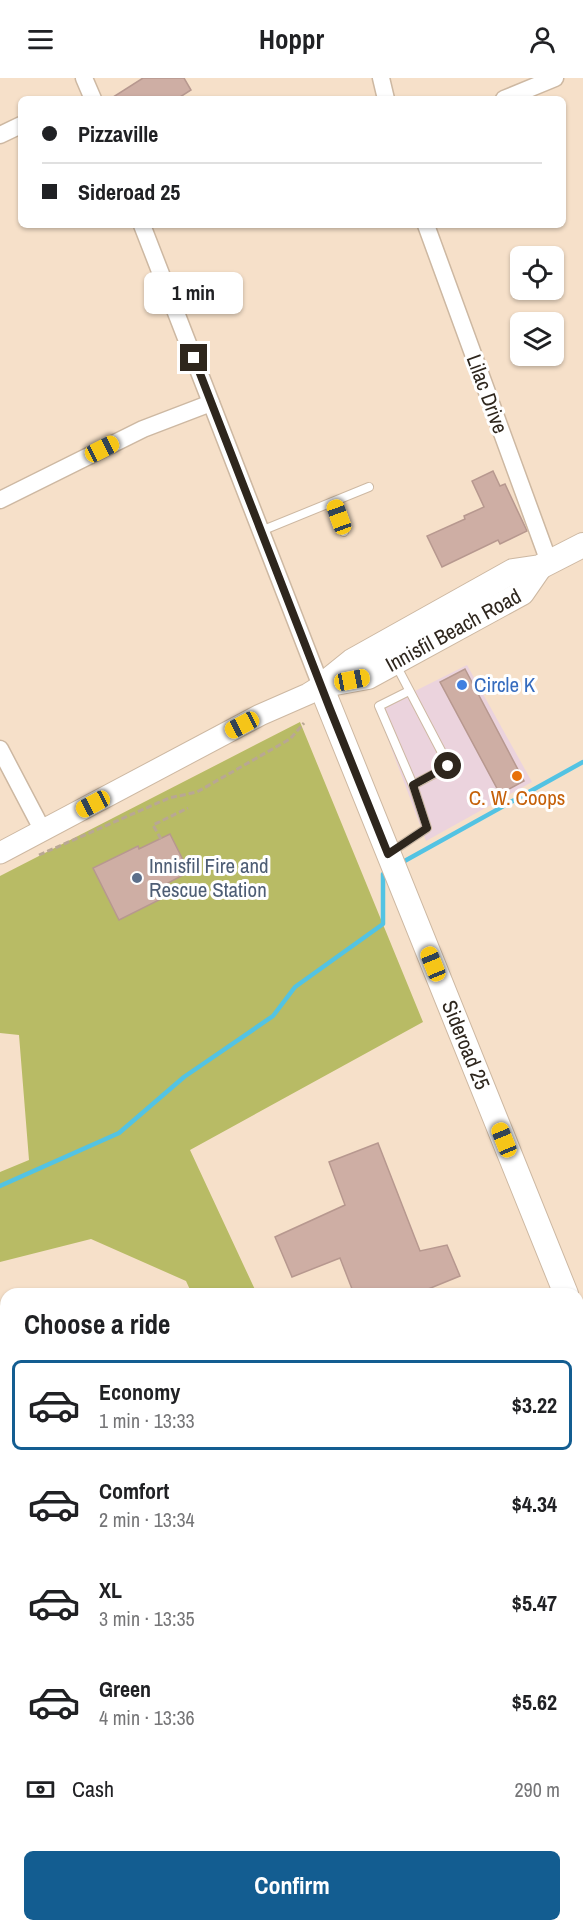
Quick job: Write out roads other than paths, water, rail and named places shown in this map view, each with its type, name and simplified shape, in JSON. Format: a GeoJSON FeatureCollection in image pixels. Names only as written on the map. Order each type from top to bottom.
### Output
{"type":"FeatureCollection","features":[{"type":"Feature","properties":{"kind":"main road","name":"Innisfil Beach Road"},"geometry":{"type":"LineString","coordinates":[[321,686],[352,661],[513,571],[545,565],[583,545]]}},
{"type":"Feature","properties":{"kind":"main road","name":"Innisfil Beach Road"},"geometry":{"type":"LineString","coordinates":[[321,686],[368,677],[395,663],[522,593],[545,565]]}},
{"type":"Feature","properties":{"kind":"main road","name":"Sideroad 25"},"geometry":{"type":"LineString","coordinates":[[321,686],[564,1288]]}},
{"type":"Feature","properties":{"kind":"street"},"geometry":{"type":"LineString","coordinates":[[381,78],[385,96]]}},
{"type":"Feature","properties":{"kind":"street"},"geometry":{"type":"LineString","coordinates":[[511,96],[555,78]]}},
{"type":"Feature","properties":{"kind":"street"},"geometry":{"type":"LineString","coordinates":[[0,135],[18,127]]}},
{"type":"Feature","properties":{"kind":"street","name":"Sideroad 25"},"geometry":{"type":"LineString","coordinates":[[143,228],[321,686]]}},
{"type":"Feature","properties":{"kind":"street","name":"Lilac Drive"},"geometry":{"type":"LineString","coordinates":[[427,228],[545,565]]}},
{"type":"Feature","properties":{"kind":"street"},"geometry":{"type":"LineString","coordinates":[[0,500],[143,429],[211,403]]}},
{"type":"Feature","properties":{"kind":"street","name":"Innisfil Beach Road"},"geometry":{"type":"LineString","coordinates":[[0,853],[260,715],[321,686]]}},
{"type":"Feature","properties":{"kind":"street"},"geometry":{"type":"LineString","coordinates":[[0,749],[44,831]]}},
{"type":"Feature","properties":{"kind":"lane"},"geometry":{"type":"LineString","coordinates":[[261,531],[369,487]]}},
{"type":"Feature","properties":{"kind":"lane"},"geometry":{"type":"LineString","coordinates":[[333,502],[344,532]]}},
{"type":"Feature","properties":{"kind":"lane"},"geometry":{"type":"LineString","coordinates":[[395,663],[448,766],[413,785]]}},
{"type":"Feature","properties":{"kind":"lane"},"geometry":{"type":"LineString","coordinates":[[388,854],[427,828],[413,785],[379,706],[409,691]]}},
{"type":"Feature","properties":{"kind":"waterway"},"geometry":{"type":"LineString","coordinates":[[401,863],[583,762]]}},
{"type":"Feature","properties":{"kind":"waterway"},"geometry":{"type":"LineString","coordinates":[[0,1186],[119,1133],[184,1077],[273,1016],[295,987],[383,924],[383,874],[389,870]]}},
{"type":"Feature","properties":{"kind":"place","name":"Circle K"},"geometry":{"type":"Point","coordinates":[462,685]}},
{"type":"Feature","properties":{"kind":"place","name":"C. W. Coops"},"geometry":{"type":"Point","coordinates":[517,776]}},
{"type":"Feature","properties":{"kind":"place","name":"Innisfil Fire and Rescue Station"},"geometry":{"type":"Point","coordinates":[137,878]}}]}
